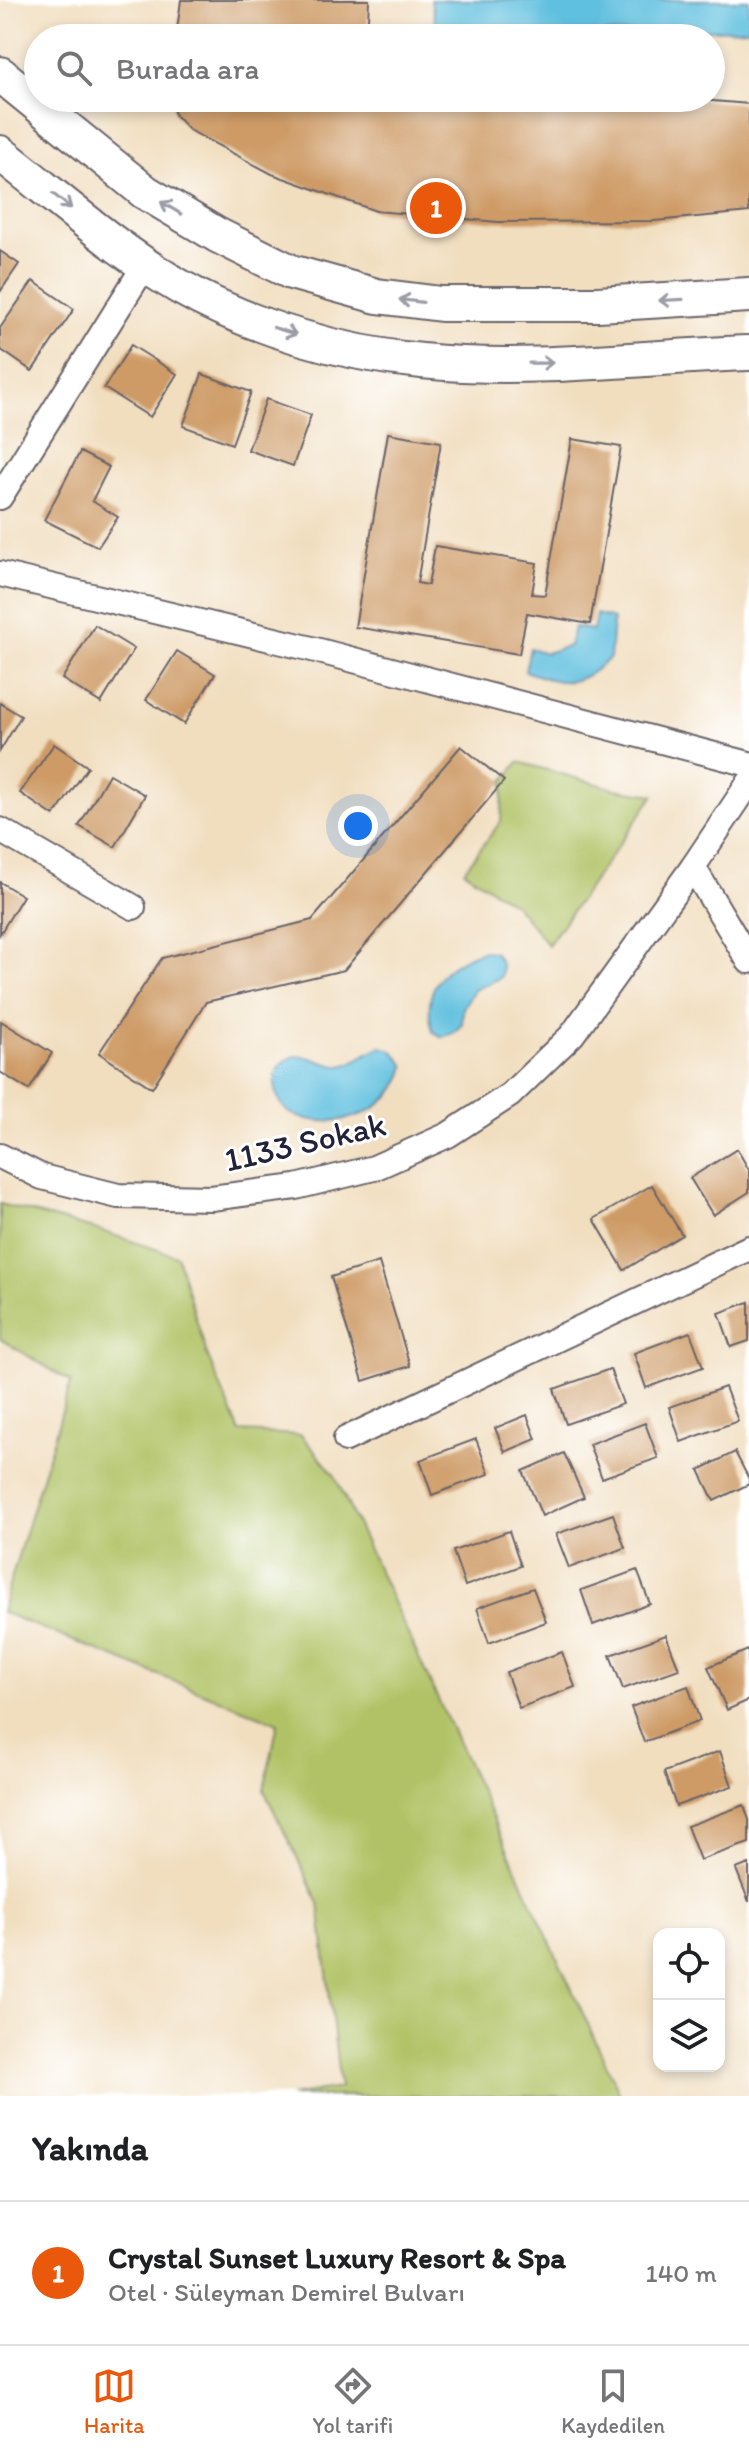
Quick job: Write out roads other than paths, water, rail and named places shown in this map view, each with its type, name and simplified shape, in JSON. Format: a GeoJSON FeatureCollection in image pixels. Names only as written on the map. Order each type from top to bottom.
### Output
{"type":"FeatureCollection","features":[{"type":"Feature","properties":{"kind":"main road"},"geometry":{"type":"LineString","coordinates":[[0,74],[24,94]]}},
{"type":"Feature","properties":{"kind":"main road"},"geometry":{"type":"LineString","coordinates":[[47,112],[145,192],[217,235],[291,272],[377,296],[441,304],[598,304],[749,295]]}},
{"type":"Feature","properties":{"kind":"main road"},"geometry":{"type":"LineString","coordinates":[[0,153],[145,265],[183,288],[259,323],[342,349],[422,361],[496,364],[749,353]]}},
{"type":"Feature","properties":{"kind":"street"},"geometry":{"type":"LineString","coordinates":[[0,497],[145,265]]}},
{"type":"Feature","properties":{"kind":"street"},"geometry":{"type":"LineString","coordinates":[[0,574],[308,648],[749,764]]}},
{"type":"Feature","properties":{"kind":"street","name":"1133 Sokak"},"geometry":{"type":"LineString","coordinates":[[0,1156],[42,1177],[118,1196],[211,1198],[296,1187],[374,1168],[448,1135],[510,1095],[572,1035],[693,867],[749,783]]}},
{"type":"Feature","properties":{"kind":"street"},"geometry":{"type":"LineString","coordinates":[[0,830],[133,907]]}},
{"type":"Feature","properties":{"kind":"street"},"geometry":{"type":"LineString","coordinates":[[693,867],[749,961]]}},
{"type":"Feature","properties":{"kind":"street"},"geometry":{"type":"LineString","coordinates":[[346,1439],[749,1248]]}},
{"type":"Feature","properties":{"kind":"water"},"geometry":{"type":"Polygon","coordinates":[[[431,0],[749,0],[749,29],[725,30],[725,24],[435,24],[431,0]]]}},
{"type":"Feature","properties":{"kind":"water"},"geometry":{"type":"Polygon","coordinates":[[[596,614],[613,619],[610,658],[599,668],[570,681],[525,671],[530,648],[545,653],[569,646],[574,627],[593,630],[596,614]]]}},
{"type":"Feature","properties":{"kind":"water"},"geometry":{"type":"Polygon","coordinates":[[[482,951],[494,952],[500,961],[500,978],[474,990],[463,1008],[462,1024],[455,1032],[443,1037],[433,1032],[430,1003],[438,980],[456,963],[482,951]]]}},
{"type":"Feature","properties":{"kind":"water"},"geometry":{"type":"Polygon","coordinates":[[[380,1047],[395,1053],[405,1066],[393,1091],[373,1109],[347,1119],[319,1121],[293,1115],[279,1100],[276,1075],[285,1061],[305,1056],[341,1066],[380,1047]]]}},
{"type":"Feature","properties":{"kind":"place","name":"Crystal Sunset Luxury Resort & Spa"},"geometry":{"type":"Point","coordinates":[436,208]}}]}
